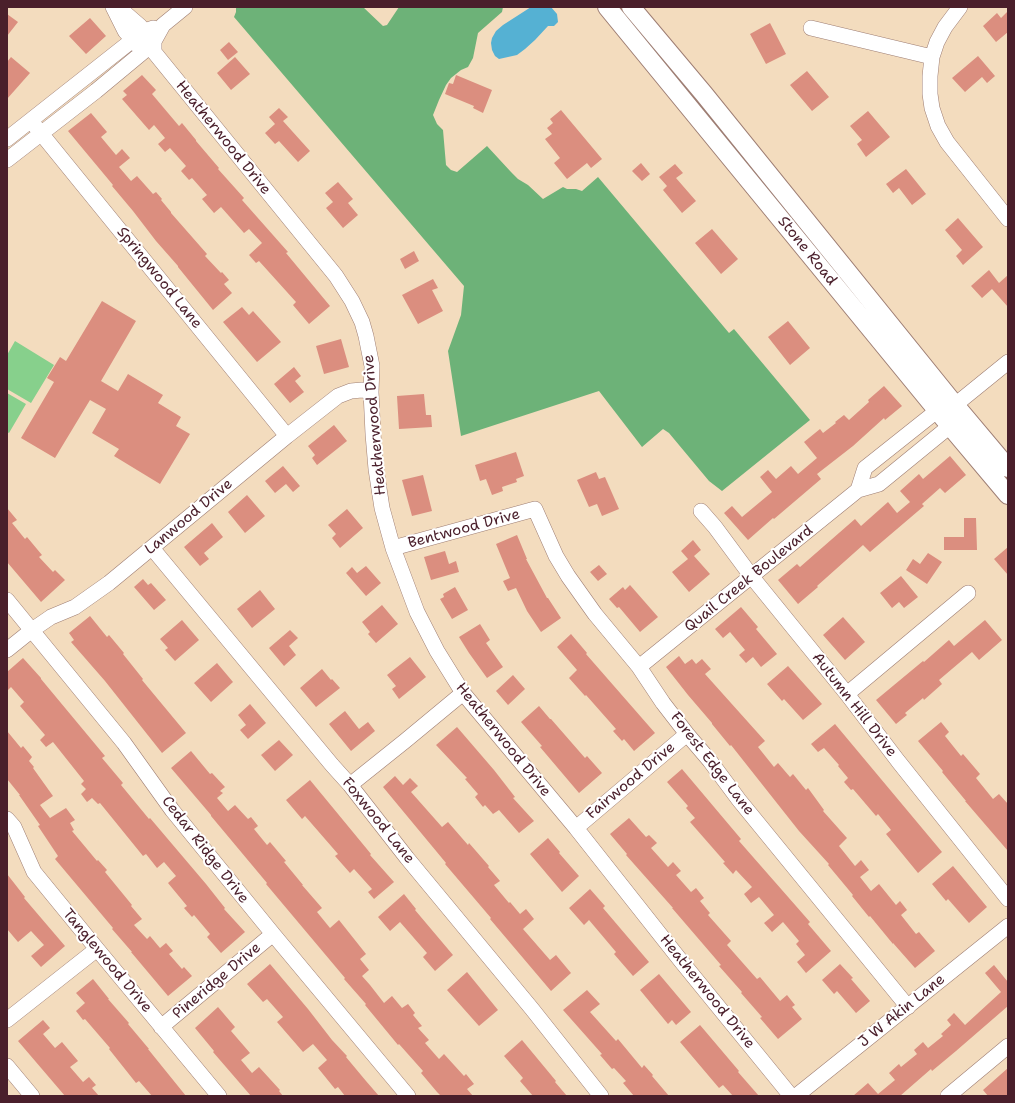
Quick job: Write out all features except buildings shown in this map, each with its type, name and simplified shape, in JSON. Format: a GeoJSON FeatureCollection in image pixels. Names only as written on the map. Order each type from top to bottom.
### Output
{"type":"FeatureCollection","features":[{"type":"Feature","properties":{"kind":"main road","name":"Stone Road"},"geometry":{"type":"LineString","coordinates":[[607,7],[1008,495]]}},
{"type":"Feature","properties":{"kind":"main road","name":"Stone Road"},"geometry":{"type":"LineString","coordinates":[[631,7],[704,94],[1008,468]]}},
{"type":"Feature","properties":{"kind":"main road"},"geometry":{"type":"LineString","coordinates":[[818,264],[832,252]]}},
{"type":"Feature","properties":{"kind":"street","name":"Heatherwood Drive"},"geometry":{"type":"LineString","coordinates":[[113,7],[125,31],[145,44],[341,283],[352,301],[362,322],[372,366],[371,392],[376,469],[382,508],[393,548],[417,612],[437,651],[462,693],[576,828],[681,961],[791,1096]]}},
{"type":"Feature","properties":{"kind":"street","name":"Heatherwood Drive"},"geometry":{"type":"LineString","coordinates":[[118,7],[137,23],[145,44]]}},
{"type":"Feature","properties":{"kind":"street"},"geometry":{"type":"LineString","coordinates":[[7,160],[96,91],[163,25],[185,7]]}},
{"type":"Feature","properties":{"kind":"street"},"geometry":{"type":"LineString","coordinates":[[960,7],[945,27],[937,42],[932,57],[930,76],[932,108],[938,126],[947,142],[1008,219]]}},
{"type":"Feature","properties":{"kind":"street"},"geometry":{"type":"LineString","coordinates":[[811,28],[932,57]]}},
{"type":"Feature","properties":{"kind":"street"},"geometry":{"type":"LineString","coordinates":[[7,139],[30,121],[145,44]]}},
{"type":"Feature","properties":{"kind":"street","name":"Springwood Lane"},"geometry":{"type":"LineString","coordinates":[[30,121],[287,436]]}},
{"type":"Feature","properties":{"kind":"street"},"geometry":{"type":"LineString","coordinates":[[858,490],[865,468],[938,410],[955,404],[1008,362]]}},
{"type":"Feature","properties":{"kind":"street","name":"Lanwood Drive"},"geometry":{"type":"LineString","coordinates":[[7,650],[51,617],[74,607],[109,583],[287,436],[338,396],[351,391],[362,390],[371,392]]}},
{"type":"Feature","properties":{"kind":"street"},"geometry":{"type":"LineString","coordinates":[[950,426],[955,404]]}},
{"type":"Feature","properties":{"kind":"street","name":"Quail Creek Boulevard"},"geometry":{"type":"LineString","coordinates":[[640,667],[858,490],[879,484],[950,426]]}},
{"type":"Feature","properties":{"kind":"street","name":"Bentwood Drive"},"geometry":{"type":"LineString","coordinates":[[393,548],[535,509]]}},
{"type":"Feature","properties":{"kind":"street","name":"Forest Edge Lane"},"geometry":{"type":"LineString","coordinates":[[535,509],[556,556],[568,576],[595,614],[640,667],[663,703],[710,761],[739,800],[908,1007]]}},
{"type":"Feature","properties":{"kind":"street","name":"Autumn Hill Drive"},"geometry":{"type":"LineString","coordinates":[[701,511],[1008,898]]}},
{"type":"Feature","properties":{"kind":"street","name":"Foxwood Lane"},"geometry":{"type":"LineString","coordinates":[[152,548],[350,785],[407,858],[532,1009],[601,1096]]}},
{"type":"Feature","properties":{"kind":"street"},"geometry":{"type":"LineString","coordinates":[[847,694],[968,593]]}},
{"type":"Feature","properties":{"kind":"street","name":"Cedar Ridge Drive"},"geometry":{"type":"LineString","coordinates":[[7,600],[124,743],[172,810],[408,1096]]}},
{"type":"Feature","properties":{"kind":"street"},"geometry":{"type":"LineString","coordinates":[[350,785],[462,693]]}},
{"type":"Feature","properties":{"kind":"street","name":"Fairwood Drive"},"geometry":{"type":"LineString","coordinates":[[576,828],[687,734]]}},
{"type":"Feature","properties":{"kind":"street","name":"Tanglewood Drive"},"geometry":{"type":"LineString","coordinates":[[7,819],[14,827],[34,872],[219,1096]]}},
{"type":"Feature","properties":{"kind":"street","name":"J W Akin Lane"},"geometry":{"type":"LineString","coordinates":[[796,1096],[1008,926]]}},
{"type":"Feature","properties":{"kind":"street","name":"Pineridge Drive"},"geometry":{"type":"LineString","coordinates":[[161,1027],[273,934]]}},
{"type":"Feature","properties":{"kind":"street"},"geometry":{"type":"LineString","coordinates":[[7,1020],[97,949]]}},
{"type":"Feature","properties":{"kind":"street"},"geometry":{"type":"LineString","coordinates":[[948,1096],[1008,1046]]}},
{"type":"Feature","properties":{"kind":"street"},"geometry":{"type":"LineString","coordinates":[[7,1066],[32,1096]]}},
{"type":"Feature","properties":{"kind":"green space"},"geometry":{"type":"Polygon","coordinates":[[[236,7],[363,7],[383,26],[387,25],[399,7],[503,7],[502,12],[478,33],[473,58],[468,67],[461,70],[451,78],[446,85],[433,115],[437,124],[443,130],[446,165],[451,170],[457,172],[487,146],[518,179],[528,185],[543,199],[563,187],[582,191],[598,177],[729,333],[734,329],[810,420],[722,491],[709,481],[669,433],[663,429],[642,447],[599,391],[461,436],[448,351],[461,315],[464,286],[234,17],[236,7]]]}},
{"type":"Feature","properties":{"kind":"green space"},"geometry":{"type":"Polygon","coordinates":[[[15,341],[54,365],[31,403],[7,389],[7,355],[15,341]]]}},
{"type":"Feature","properties":{"kind":"green space"},"geometry":{"type":"Polygon","coordinates":[[[7,393],[26,404],[9,433],[7,432],[7,393]]]}},
{"type":"Feature","properties":{"kind":"water"},"geometry":{"type":"Polygon","coordinates":[[[531,7],[551,7],[557,14],[558,22],[554,26],[548,26],[535,40],[517,55],[499,59],[495,56],[492,50],[491,43],[496,31],[531,7]]]}}]}
